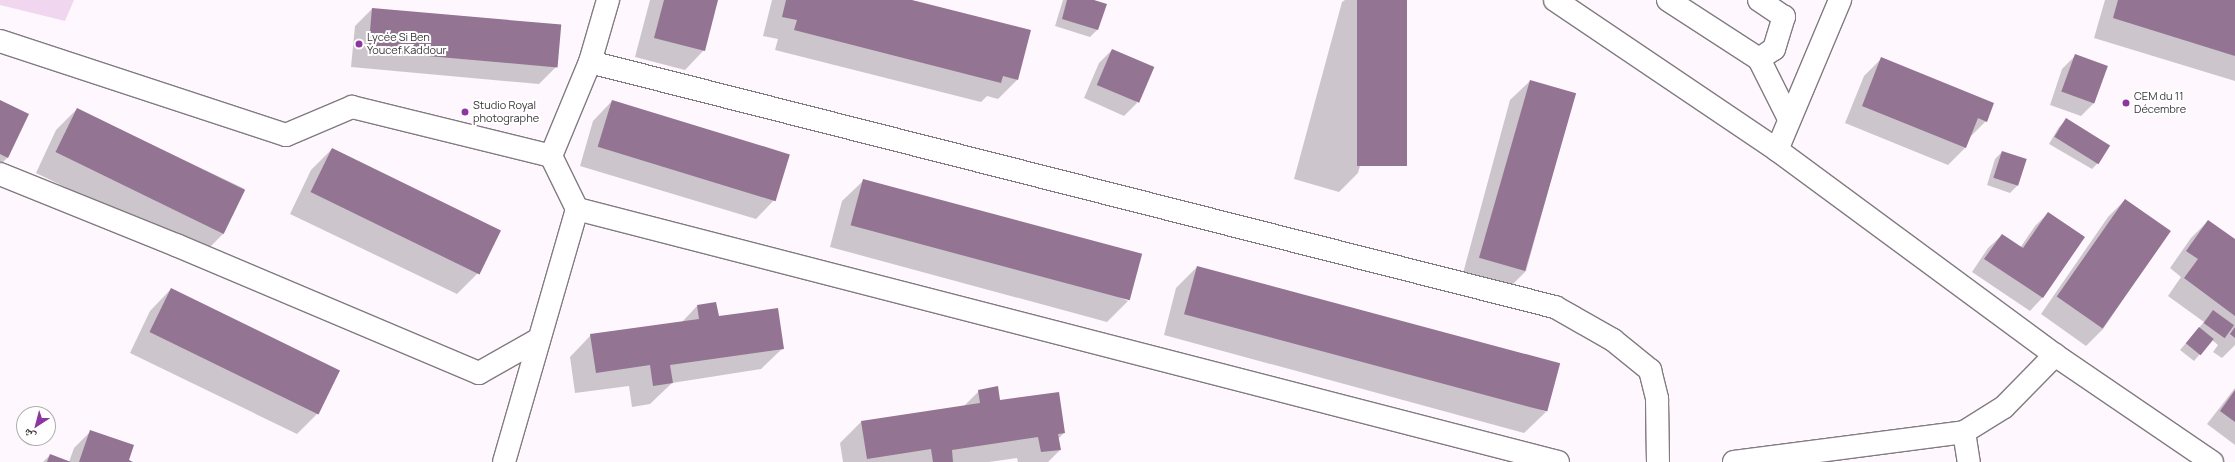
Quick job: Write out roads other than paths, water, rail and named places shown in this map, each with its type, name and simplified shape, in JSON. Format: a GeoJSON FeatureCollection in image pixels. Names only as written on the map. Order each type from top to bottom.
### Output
{"type":"FeatureCollection","features":[{"type":"Feature","properties":{"kind":"street"},"geometry":{"type":"LineString","coordinates":[[504,462],[577,210],[551,156],[590,62],[608,0]]}},
{"type":"Feature","properties":{"kind":"street"},"geometry":{"type":"LineString","coordinates":[[1555,0],[1776,150],[2055,355],[2212,462]]}},
{"type":"Feature","properties":{"kind":"street"},"geometry":{"type":"LineString","coordinates":[[1668,0],[1759,59],[1789,119]]}},
{"type":"Feature","properties":{"kind":"street"},"geometry":{"type":"LineString","coordinates":[[1759,0],[1784,17],[1774,49],[1759,59]]}},
{"type":"Feature","properties":{"kind":"street"},"geometry":{"type":"LineString","coordinates":[[1776,150],[1840,0]]}},
{"type":"Feature","properties":{"kind":"street"},"geometry":{"type":"LineString","coordinates":[[0,42],[286,135],[352,107],[551,156]]}},
{"type":"Feature","properties":{"kind":"street"},"geometry":{"type":"LineString","coordinates":[[590,62],[1554,307],[1613,340],[1650,370],[1657,399],[1658,462]]}},
{"type":"Feature","properties":{"kind":"street"},"geometry":{"type":"LineString","coordinates":[[0,174],[176,245],[480,373],[539,339]]}},
{"type":"Feature","properties":{"kind":"street"},"geometry":{"type":"LineString","coordinates":[[577,210],[1558,462]]}},
{"type":"Feature","properties":{"kind":"street"},"geometry":{"type":"LineString","coordinates":[[1734,462],[1964,432],[2004,407],[2055,355]]}},
{"type":"Feature","properties":{"kind":"street"},"geometry":{"type":"LineString","coordinates":[[1964,432],[1969,462]]}},
{"type":"Feature","properties":{"kind":"place","name":"Lycée Si Ben Youcef Kaddour"},"geometry":{"type":"Point","coordinates":[359,44]}},
{"type":"Feature","properties":{"kind":"place","name":"CEM du 11 Décembre"},"geometry":{"type":"Point","coordinates":[2126,103]}},
{"type":"Feature","properties":{"kind":"place","name":"Studio Royal photographe"},"geometry":{"type":"Point","coordinates":[465,112]}}]}
